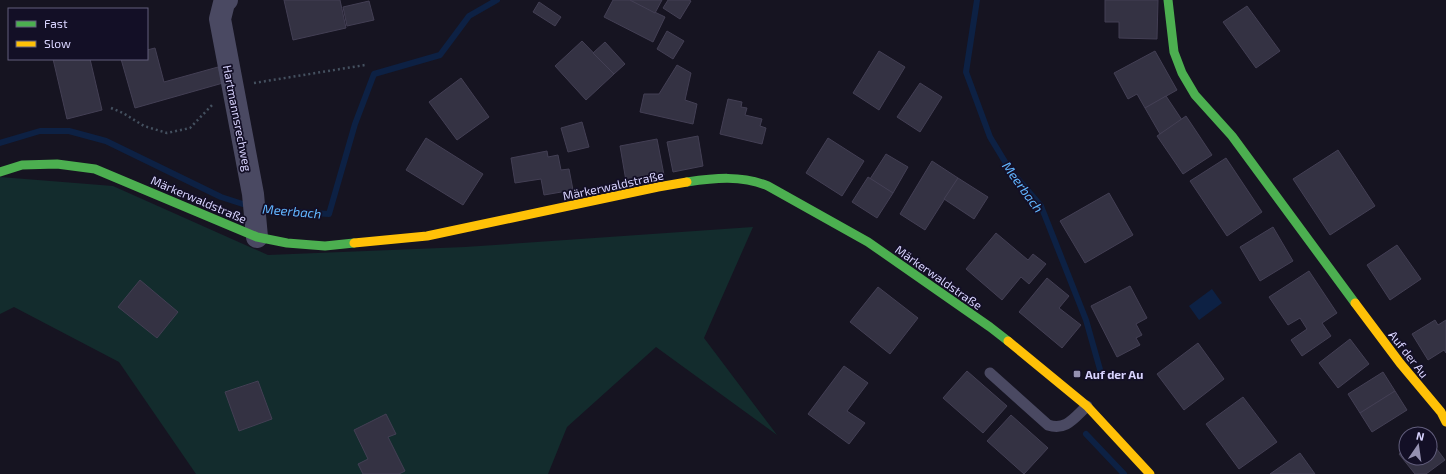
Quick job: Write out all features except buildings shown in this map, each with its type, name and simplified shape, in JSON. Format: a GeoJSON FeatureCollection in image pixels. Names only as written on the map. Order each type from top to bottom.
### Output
{"type":"FeatureCollection","features":[{"type":"Feature","properties":{"kind":"street","name":"Hartmannsrechweg"},"geometry":{"type":"LineString","coordinates":[[227,0],[224,3],[220,19],[255,219]]}},
{"type":"Feature","properties":{"kind":"street","name":"Auf der Au"},"geometry":{"type":"LineString","coordinates":[[1168,0],[1174,52],[1182,73],[1195,95],[1232,136],[1400,363],[1441,412],[1446,422]]}},
{"type":"Feature","properties":{"kind":"street","name":"Märkerwaldstraße"},"geometry":{"type":"LineString","coordinates":[[0,172],[22,165],[57,164],[95,169],[255,219],[287,243],[325,246],[427,236],[658,187],[716,178],[756,181],[819,213],[868,242],[990,327],[1087,406],[1150,474]]}},
{"type":"Feature","properties":{"kind":"lane"},"geometry":{"type":"LineString","coordinates":[[990,373],[1048,424],[1056,428],[1067,426],[1087,406]]}},
{"type":"Feature","properties":{"kind":"path"},"geometry":{"type":"LineString","coordinates":[[111,108],[123,112],[144,126],[168,133],[190,128],[231,86],[365,65]]}},
{"type":"Feature","properties":{"kind":"green space"},"geometry":{"type":"Polygon","coordinates":[[[0,177],[113,186],[268,255],[465,247],[753,227],[704,338],[777,435],[656,347],[567,427],[548,474],[196,474],[119,362],[14,307],[0,314],[0,177]]]}},
{"type":"Feature","properties":{"kind":"water"},"geometry":{"type":"Polygon","coordinates":[[[1212,289],[1222,303],[1199,320],[1189,306],[1212,289]]]}},
{"type":"Feature","properties":{"kind":"waterway","name":"Meerbach"},"geometry":{"type":"LineString","coordinates":[[258,208],[265,210],[329,214],[355,124],[374,74],[440,55],[469,16],[497,0]]}},
{"type":"Feature","properties":{"kind":"waterway","name":"Meerbach"},"geometry":{"type":"LineString","coordinates":[[977,0],[966,72],[990,137],[1010,170],[1041,206],[1086,320],[1101,373]]}},
{"type":"Feature","properties":{"kind":"waterway","name":"Meerbach"},"geometry":{"type":"LineString","coordinates":[[0,143],[40,131],[69,131],[106,141],[221,197],[249,206]]}},
{"type":"Feature","properties":{"kind":"waterway","name":"Meerbach"},"geometry":{"type":"LineString","coordinates":[[1086,434],[1124,474]]}},
{"type":"Feature","properties":{"kind":"traffic: fast"},"geometry":{"type":"LineString","coordinates":[[1168,0],[1174,52],[1182,73],[1195,95],[1232,136],[1355,303]]}},
{"type":"Feature","properties":{"kind":"traffic: fast"},"geometry":{"type":"LineString","coordinates":[[0,172],[22,165],[57,164],[95,169],[257,237],[287,243],[325,246],[354,243]]}},
{"type":"Feature","properties":{"kind":"traffic: fast"},"geometry":{"type":"LineString","coordinates":[[687,182],[728,178],[748,180],[768,186],[868,242],[1008,341]]}},
{"type":"Feature","properties":{"kind":"traffic: slow"},"geometry":{"type":"LineString","coordinates":[[354,243],[427,236],[687,182]]}},
{"type":"Feature","properties":{"kind":"traffic: slow"},"geometry":{"type":"LineString","coordinates":[[1355,303],[1400,363],[1441,412],[1446,422]]}},
{"type":"Feature","properties":{"kind":"traffic: slow"},"geometry":{"type":"LineString","coordinates":[[1008,341],[1087,406],[1150,474]]}},
{"type":"Feature","properties":{"kind":"place","name":"Auf der Au"},"geometry":{"type":"Point","coordinates":[1077,374]}}]}
